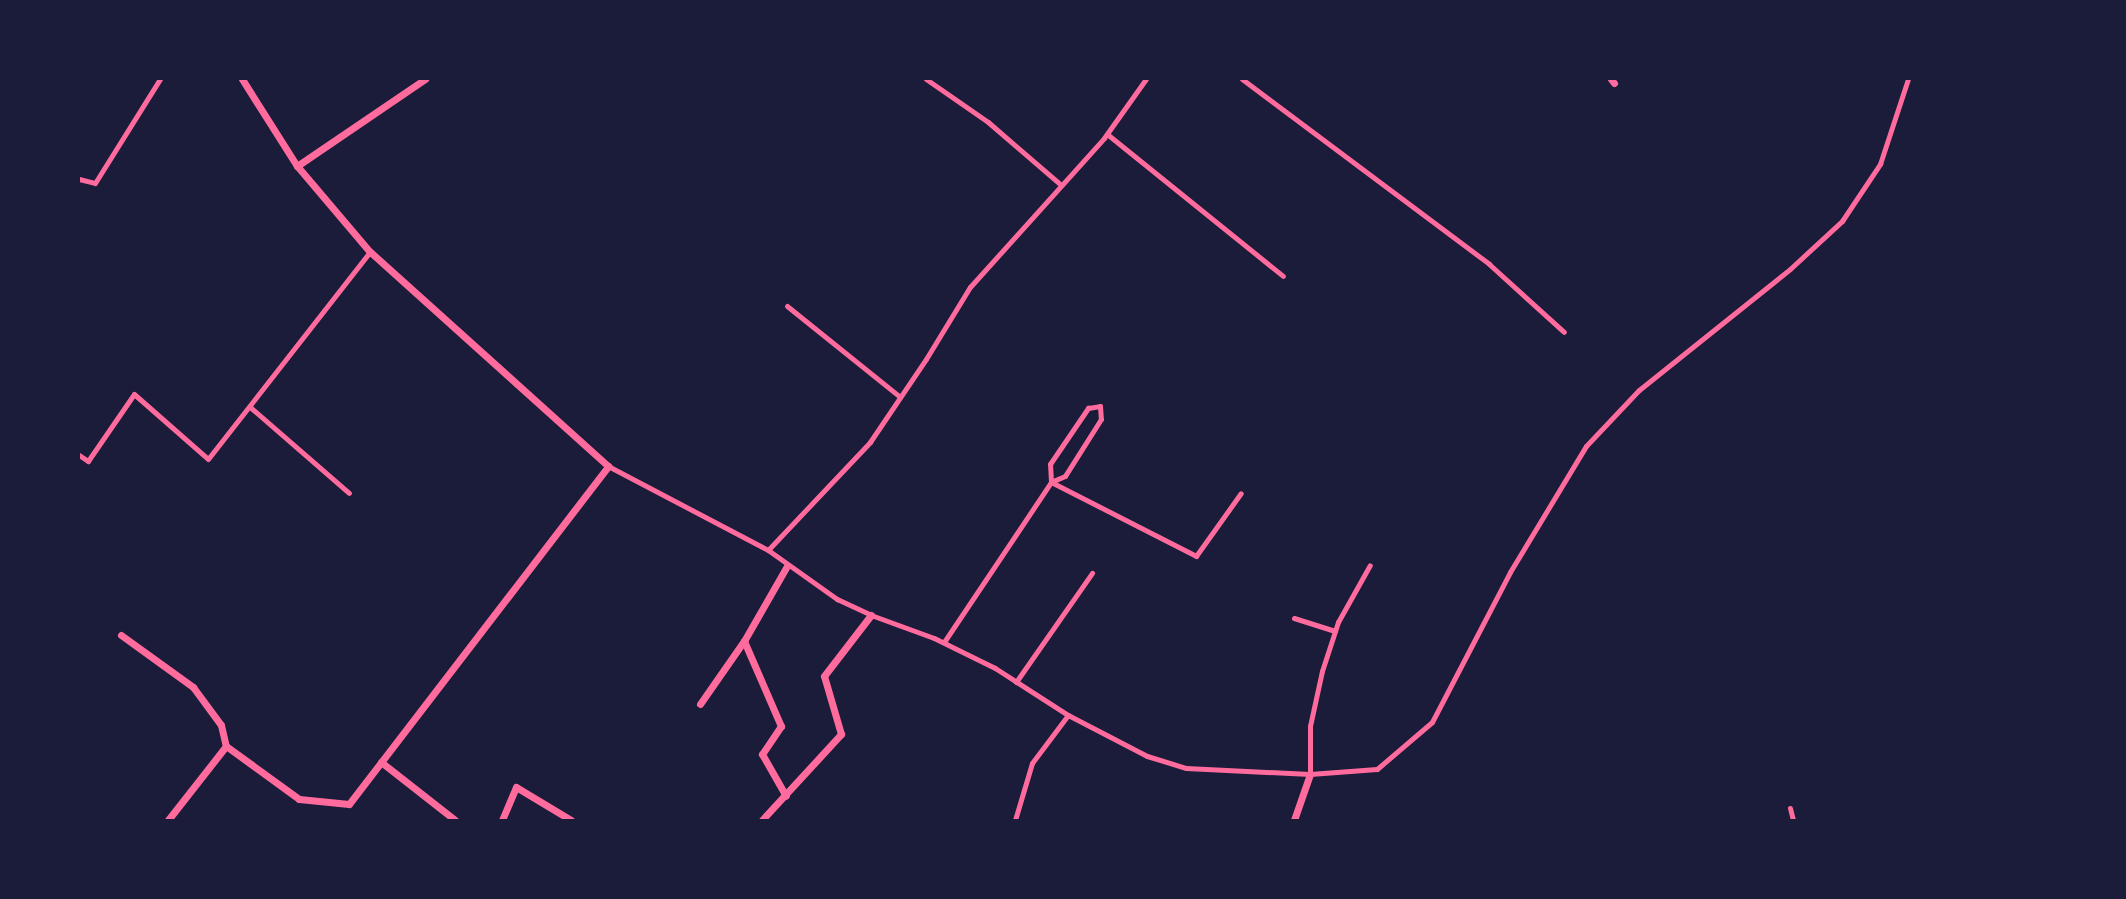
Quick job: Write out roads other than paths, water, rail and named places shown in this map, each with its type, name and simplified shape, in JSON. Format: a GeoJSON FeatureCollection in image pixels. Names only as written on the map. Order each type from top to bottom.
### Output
{"type":"FeatureCollection","features":[{"type":"Feature","properties":{"kind":"street"},"geometry":{"type":"LineString","coordinates":[[121,635],[192,687],[221,725],[226,746],[299,799],[349,804],[608,466],[369,252],[297,166],[242,79]]}},
{"type":"Feature","properties":{"kind":"street"},"geometry":{"type":"LineString","coordinates":[[297,166],[425,79]]}},
{"type":"Feature","properties":{"kind":"street"},"geometry":{"type":"LineString","coordinates":[[700,704],[744,641],[786,566]]}},
{"type":"Feature","properties":{"kind":"street"},"geometry":{"type":"LineString","coordinates":[[762,820],[841,734],[824,676],[871,615]]}},
{"type":"Feature","properties":{"kind":"street"},"geometry":{"type":"LineString","coordinates":[[744,641],[781,726],[762,754],[786,796]]}},
{"type":"Feature","properties":{"kind":"street"},"geometry":{"type":"LineString","coordinates":[[167,820],[226,746]]}},
{"type":"Feature","properties":{"kind":"street"},"geometry":{"type":"LineString","coordinates":[[381,762],[455,820]]}},
{"type":"Feature","properties":{"kind":"street"},"geometry":{"type":"LineString","coordinates":[[1294,820],[1310,774]]}},
{"type":"Feature","properties":{"kind":"street"},"geometry":{"type":"LineString","coordinates":[[502,820],[516,787],[571,820]]}},
{"type":"Feature","properties":{"kind":"lane"},"geometry":{"type":"LineString","coordinates":[[79,179],[95,183],[160,79]]}},
{"type":"Feature","properties":{"kind":"lane"},"geometry":{"type":"LineString","coordinates":[[926,79],[988,122],[1061,185]]}},
{"type":"Feature","properties":{"kind":"lane"},"geometry":{"type":"LineString","coordinates":[[1242,79],[1489,264],[1564,332]]}},
{"type":"Feature","properties":{"kind":"lane"},"geometry":{"type":"LineString","coordinates":[[608,466],[768,550],[786,566],[837,599],[871,615],[944,642],[995,668],[1068,715],[1147,756],[1186,768],[1310,774],[1377,769],[1432,722],[1510,572],[1586,446],[1639,390],[1790,269],[1842,221],[1880,164],[1908,79]]}},
{"type":"Feature","properties":{"kind":"lane"},"geometry":{"type":"LineString","coordinates":[[768,550],[870,442],[970,287],[1107,134],[1142,80]]}},
{"type":"Feature","properties":{"kind":"lane"},"geometry":{"type":"LineString","coordinates":[[1107,134],[1283,276]]}},
{"type":"Feature","properties":{"kind":"lane"},"geometry":{"type":"LineString","coordinates":[[79,455],[88,461],[134,394],[208,458],[369,252]]}},
{"type":"Feature","properties":{"kind":"lane"},"geometry":{"type":"LineString","coordinates":[[788,306],[900,397]]}},
{"type":"Feature","properties":{"kind":"lane"},"geometry":{"type":"LineString","coordinates":[[944,642],[1051,482],[1065,476],[1101,419],[1100,405],[1088,408],[1051,464],[1051,482]]}},
{"type":"Feature","properties":{"kind":"lane"},"geometry":{"type":"LineString","coordinates":[[250,407],[349,493]]}},
{"type":"Feature","properties":{"kind":"lane"},"geometry":{"type":"LineString","coordinates":[[1051,482],[1196,556],[1241,493]]}},
{"type":"Feature","properties":{"kind":"lane"},"geometry":{"type":"LineString","coordinates":[[1310,774],[1310,726],[1322,671],[1335,631],[1370,565]]}},
{"type":"Feature","properties":{"kind":"lane"},"geometry":{"type":"LineString","coordinates":[[1016,682],[1091,572]]}},
{"type":"Feature","properties":{"kind":"lane"},"geometry":{"type":"LineString","coordinates":[[1294,618],[1335,631]]}},
{"type":"Feature","properties":{"kind":"lane"},"geometry":{"type":"LineString","coordinates":[[1015,820],[1032,763],[1068,715]]}},
{"type":"Feature","properties":{"kind":"lane"},"geometry":{"type":"LineString","coordinates":[[1790,808],[1793,820]]}}]}
